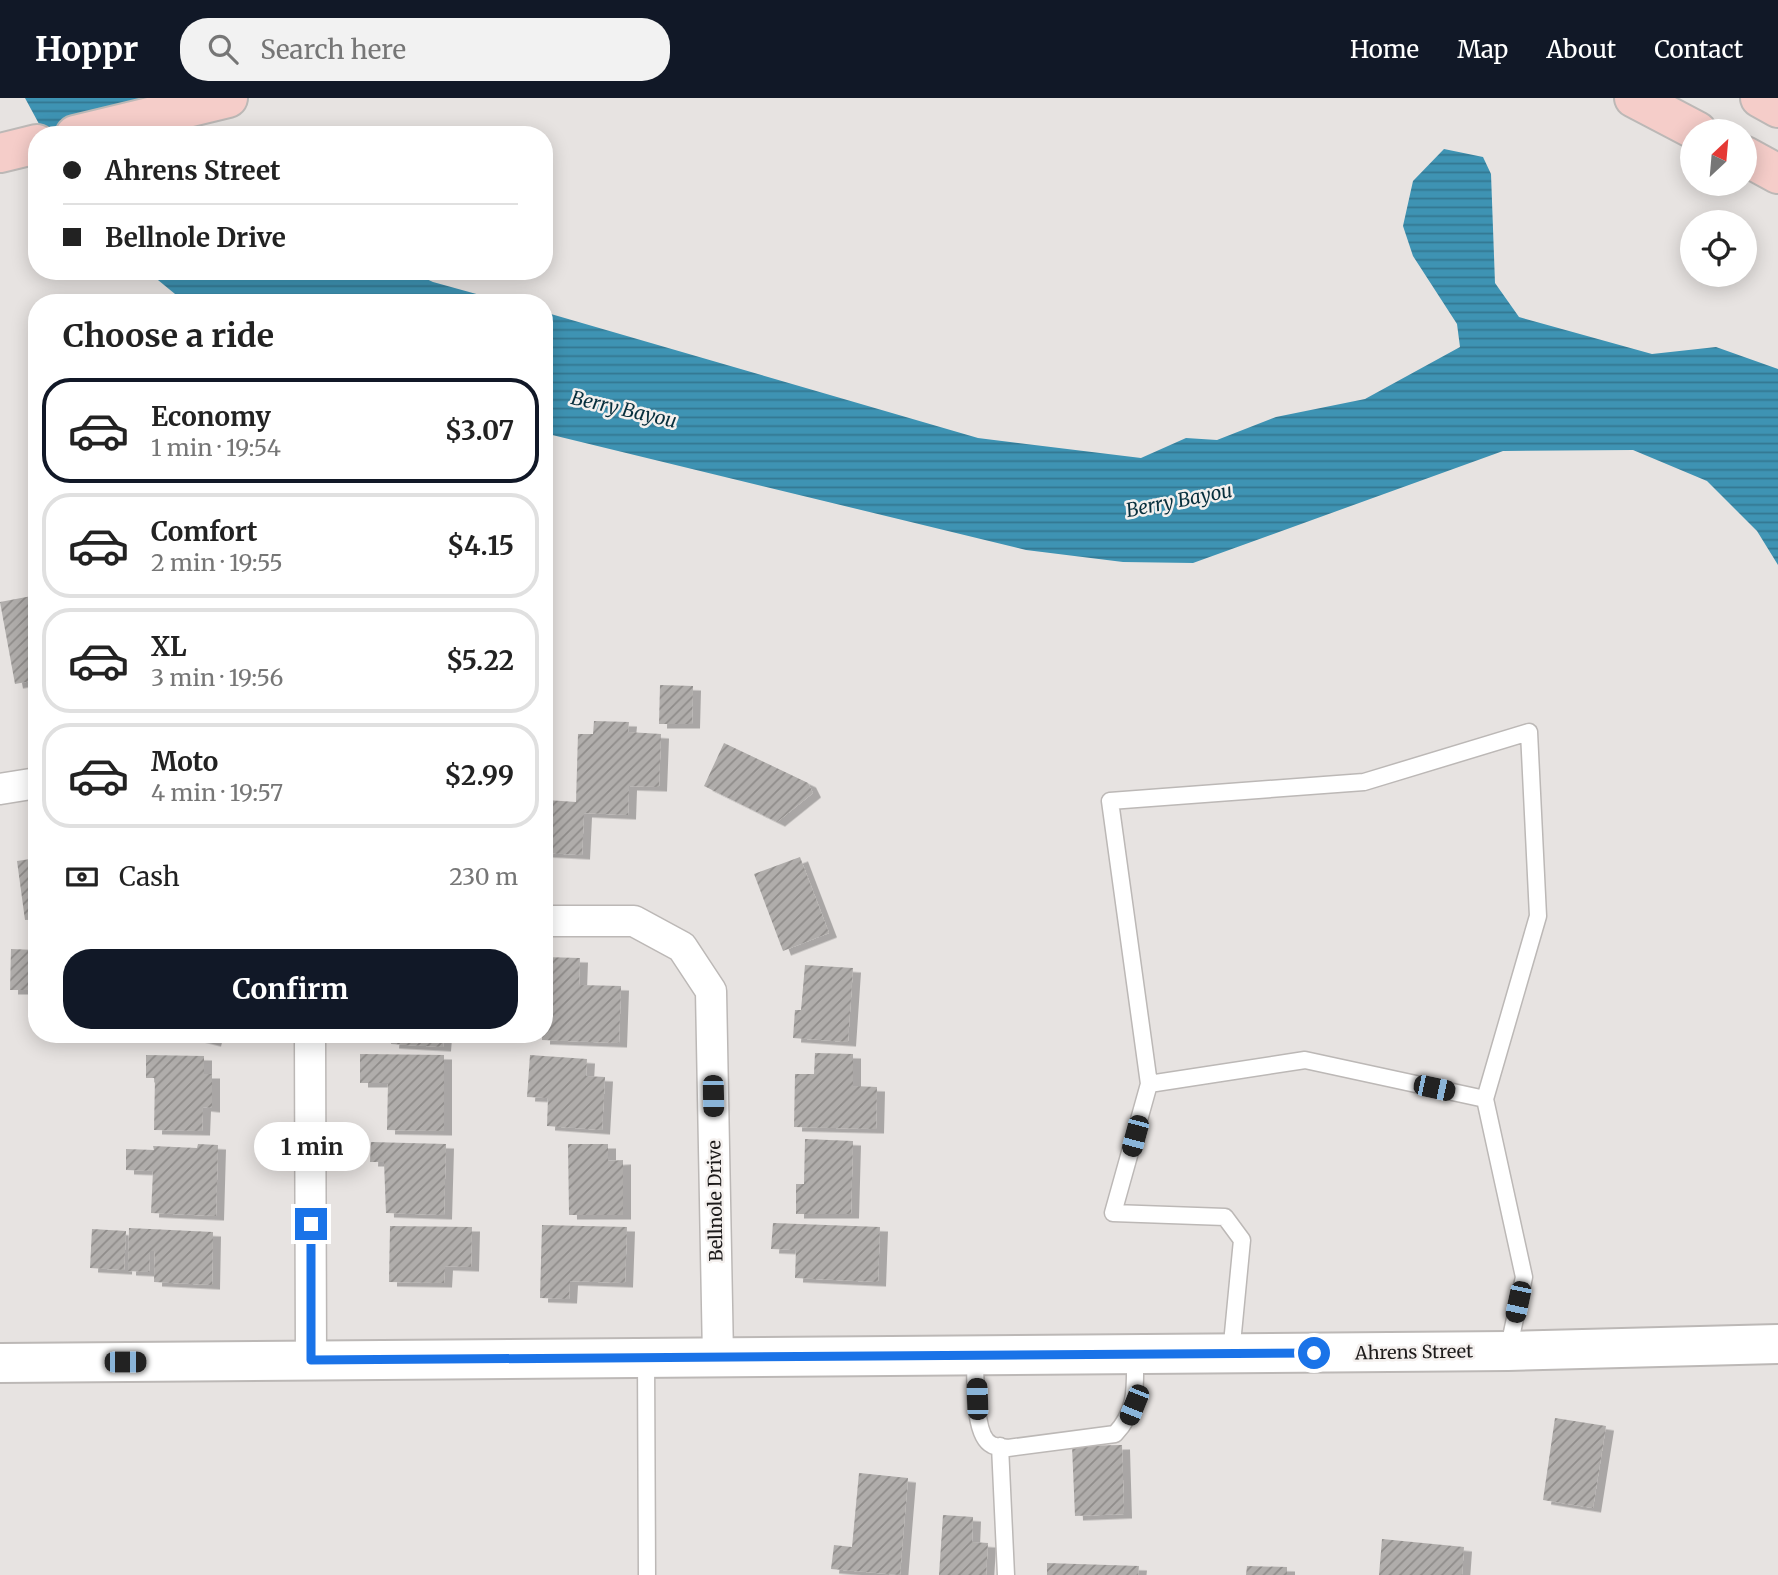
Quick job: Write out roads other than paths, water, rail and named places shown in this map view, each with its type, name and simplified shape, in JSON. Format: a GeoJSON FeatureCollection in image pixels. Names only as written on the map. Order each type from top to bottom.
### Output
{"type":"FeatureCollection","features":[{"type":"Feature","properties":{"kind":"main road"},"geometry":{"type":"LineString","coordinates":[[112,126],[228,98]]}},
{"type":"Feature","properties":{"kind":"main road"},"geometry":{"type":"LineString","coordinates":[[1760,98],[1778,108]]}},
{"type":"Feature","properties":{"kind":"main road"},"geometry":{"type":"LineString","coordinates":[[1640,99],[1680,121]]}},
{"type":"Feature","properties":{"kind":"main road"},"geometry":{"type":"LineString","coordinates":[[0,153],[28,146]]}},
{"type":"Feature","properties":{"kind":"main road"},"geometry":{"type":"LineString","coordinates":[[1757,163],[1778,174]]}},
{"type":"Feature","properties":{"kind":"street"},"geometry":{"type":"LineString","coordinates":[[0,789],[28,784]]}},
{"type":"Feature","properties":{"kind":"street","name":"Bellnole Drive"},"geometry":{"type":"LineString","coordinates":[[553,921],[634,921],[682,947],[711,991],[718,1357]]}},
{"type":"Feature","properties":{"kind":"street"},"geometry":{"type":"LineString","coordinates":[[310,1043],[311,1360]]}},
{"type":"Feature","properties":{"kind":"street","name":"Ahrens Street"},"geometry":{"type":"LineString","coordinates":[[0,1363],[1231,1354],[1778,1344]]}},
{"type":"Feature","properties":{"kind":"lane"},"geometry":{"type":"LineString","coordinates":[[1231,1354],[1242,1240],[1225,1217],[1113,1213],[1149,1084],[1110,801],[1364,782],[1529,732],[1538,916],[1485,1099],[1524,1278],[1508,1351]]}},
{"type":"Feature","properties":{"kind":"lane"},"geometry":{"type":"LineString","coordinates":[[1149,1084],[1305,1060],[1485,1099]]}},
{"type":"Feature","properties":{"kind":"lane"},"geometry":{"type":"LineString","coordinates":[[975,1355],[978,1420],[982,1436],[990,1445],[1000,1446],[1090,1440],[1115,1434],[1128,1420],[1134,1405],[1135,1354]]}},
{"type":"Feature","properties":{"kind":"lane"},"geometry":{"type":"LineString","coordinates":[[646,1357],[647,1575]]}},
{"type":"Feature","properties":{"kind":"lane"},"geometry":{"type":"LineString","coordinates":[[1000,1446],[1006,1575]]}},
{"type":"Feature","properties":{"kind":"water"},"geometry":{"type":"Polygon","coordinates":[[[25,98],[153,98],[168,126],[40,126],[25,98]]]}},
{"type":"Feature","properties":{"kind":"water","name":"Berry Bayou"},"geometry":{"type":"Polygon","coordinates":[[[1444,149],[1483,157],[1491,174],[1495,283],[1519,317],[1652,354],[1716,347],[1778,369],[1778,565],[1757,531],[1707,481],[1633,450],[1503,451],[1193,563],[1123,562],[1026,550],[553,435],[553,315],[978,438],[1141,458],[1186,438],[1217,440],[1276,417],[1365,399],[1460,347],[1457,324],[1413,256],[1403,226],[1413,181],[1444,149]]]}},
{"type":"Feature","properties":{"kind":"water"},"geometry":{"type":"Polygon","coordinates":[[[158,280],[429,280],[476,294],[175,294],[158,280]]]}}]}
